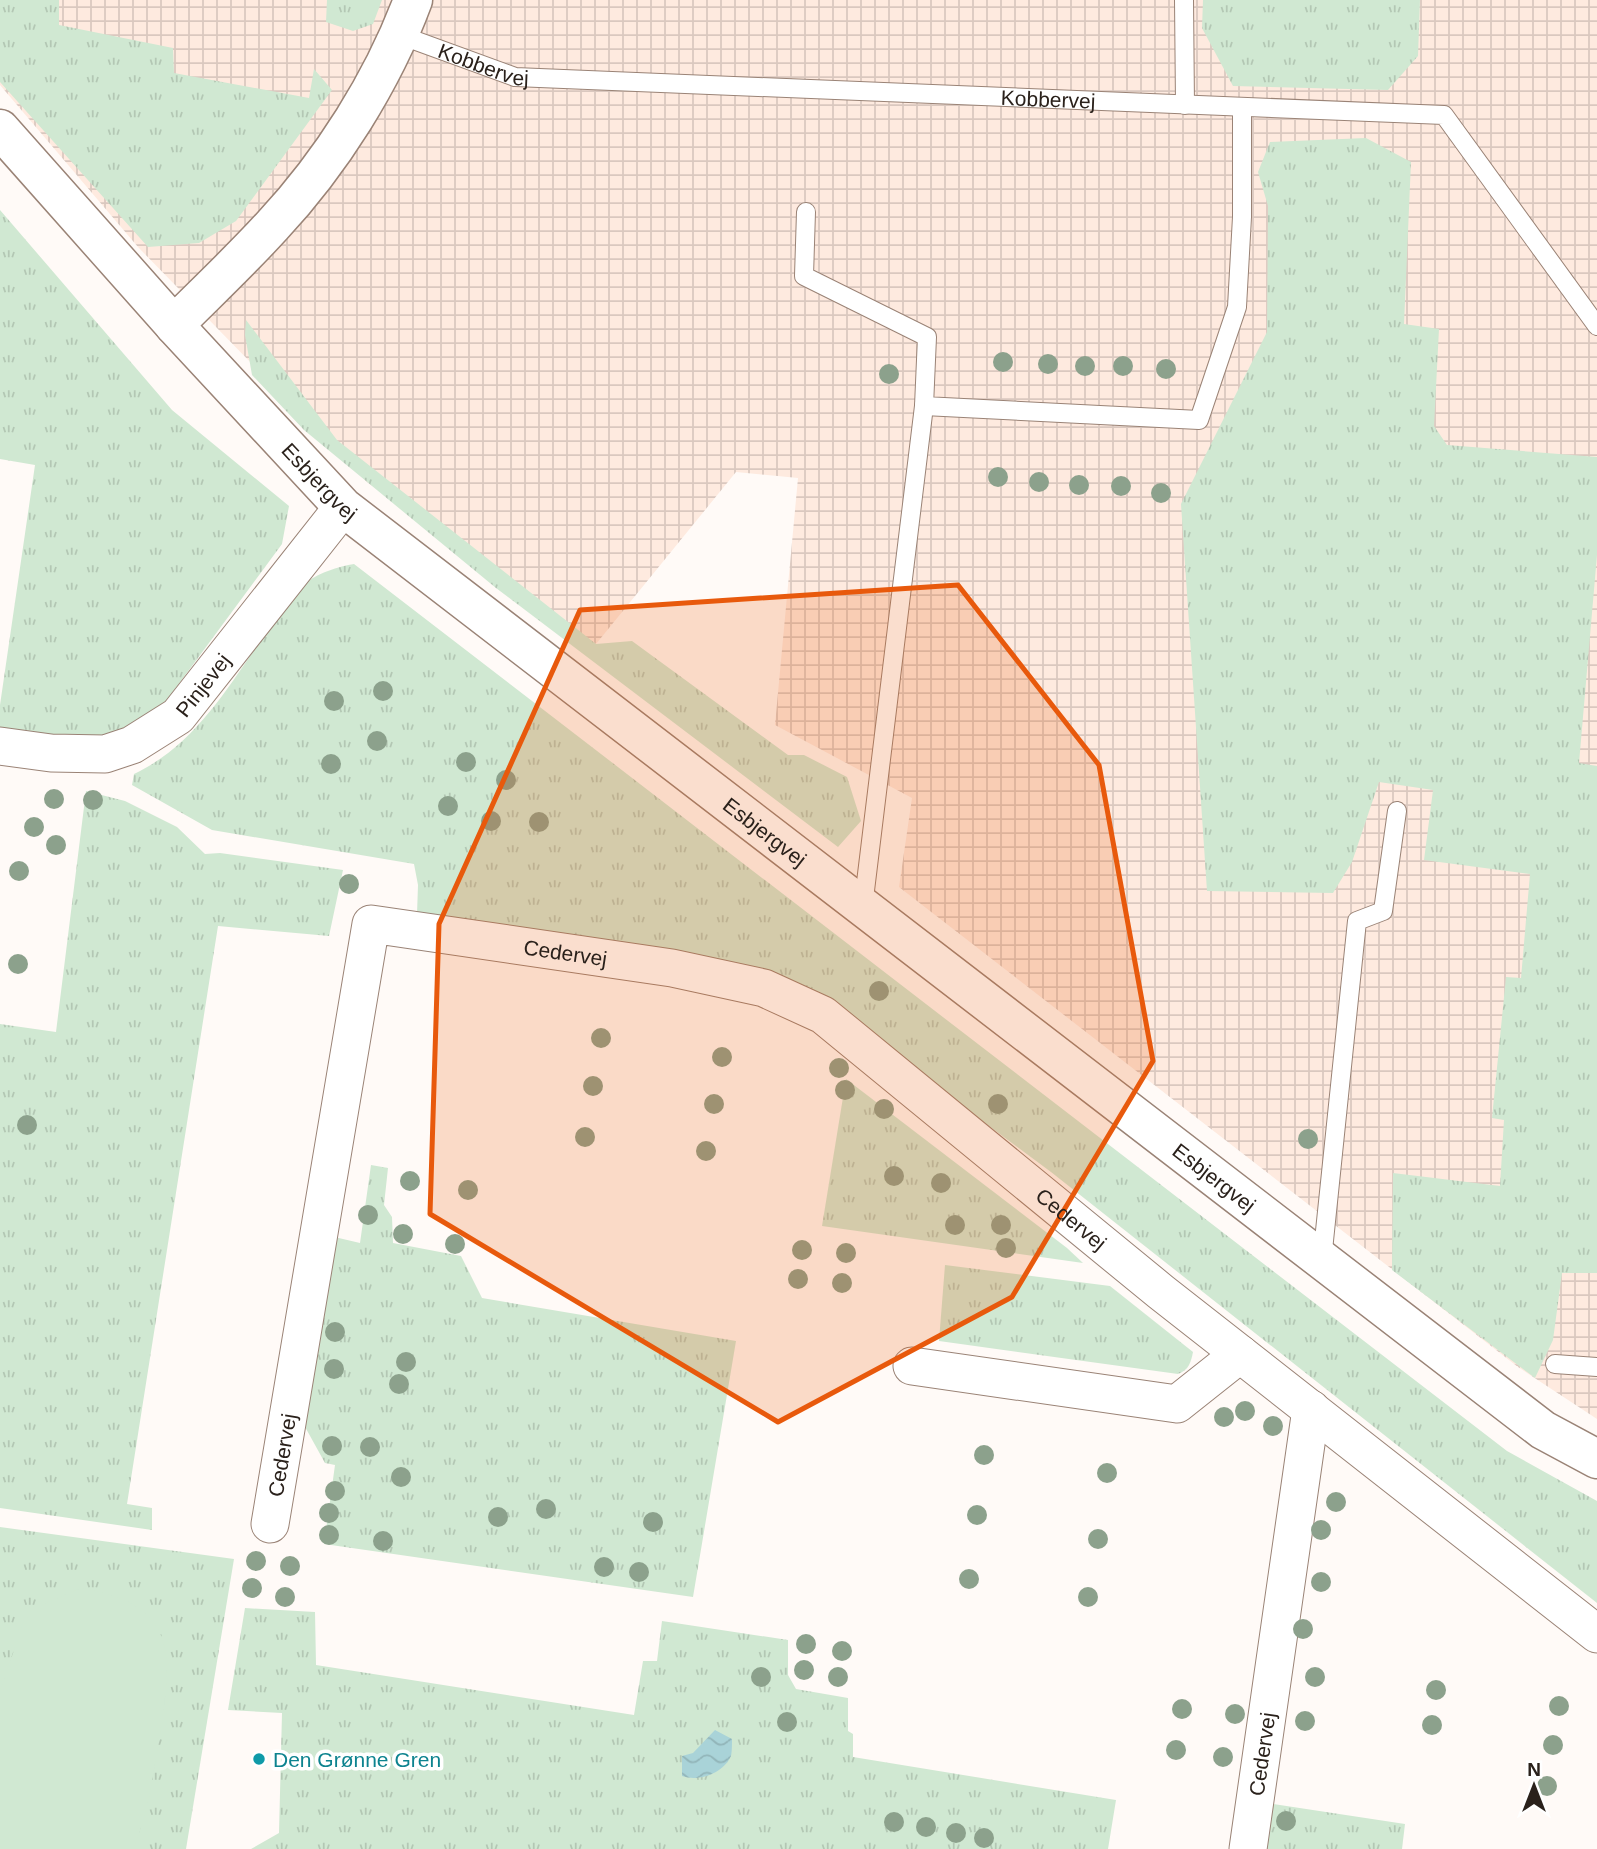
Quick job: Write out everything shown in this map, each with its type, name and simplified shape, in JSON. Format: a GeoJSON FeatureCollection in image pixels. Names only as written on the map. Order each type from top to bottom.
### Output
{"type":"FeatureCollection","features":[{"type":"Feature","properties":{"kind":"main road","name":"Kobbervej"},"geometry":{"type":"LineString","coordinates":[[174,325],[274,225],[330,152],[406,17]]}},
{"type":"Feature","properties":{"kind":"main road","name":"Esbjergvej"},"geometry":{"type":"LineString","coordinates":[[0,129],[174,325],[343,507],[1543,1430],[1597,1459]]}},
{"type":"Feature","properties":{"kind":"street","name":"Pinjevej"},"geometry":{"type":"LineString","coordinates":[[0,746],[51,753],[105,754],[132,745],[178,716],[343,507]]}},
{"type":"Feature","properties":{"kind":"street","name":"Cedervej"},"geometry":{"type":"LineString","coordinates":[[270,1524],[371,924],[672,968],[764,988],[823,1015],[1240,1354],[1597,1634]]}},
{"type":"Feature","properties":{"kind":"street"},"geometry":{"type":"LineString","coordinates":[[912,1366],[1177,1404],[1240,1354]]}},
{"type":"Feature","properties":{"kind":"street","name":"Cedervej"},"geometry":{"type":"LineString","coordinates":[[1248,1849],[1311,1409]]}},
{"type":"Feature","properties":{"kind":"lane"},"geometry":{"type":"LineString","coordinates":[[1184,0],[1185,105]]}},
{"type":"Feature","properties":{"kind":"lane","name":"Kobbervej"},"geometry":{"type":"LineString","coordinates":[[406,17],[515,77],[1444,115],[1597,326]]}},
{"type":"Feature","properties":{"kind":"lane"},"geometry":{"type":"LineString","coordinates":[[924,406],[1199,420],[1237,307],[1242,217],[1242,108]]}},
{"type":"Feature","properties":{"kind":"lane"},"geometry":{"type":"LineString","coordinates":[[806,212],[804,276],[927,337],[924,406],[863,906]]}},
{"type":"Feature","properties":{"kind":"lane"},"geometry":{"type":"LineString","coordinates":[[1322,1260],[1357,921],[1382,911],[1397,811]]}},
{"type":"Feature","properties":{"kind":"lane"},"geometry":{"type":"LineString","coordinates":[[1555,1364],[1597,1367]]}},
{"type":"Feature","properties":{"kind":"highlighted area"},"geometry":{"type":"Polygon","coordinates":[[[958,585],[1099,765],[1153,1061],[1012,1297],[778,1422],[430,1214],[439,924],[580,610],[958,585]]]}},
{"type":"Feature","properties":{"kind":"shaded area"},"geometry":{"type":"Polygon","coordinates":[[[0,0],[1597,0],[1597,1419],[1518,1367],[899,887],[912,798],[775,725],[798,478],[736,472],[596,644],[367,482],[138,247],[0,85],[0,0]]]}},
{"type":"Feature","properties":{"kind":"green space"},"geometry":{"type":"Polygon","coordinates":[[[0,0],[59,0],[59,25],[173,48],[174,73],[309,98],[314,69],[332,90],[236,221],[199,243],[148,247],[0,82],[0,0]]]}},
{"type":"Feature","properties":{"kind":"green space"},"geometry":{"type":"Polygon","coordinates":[[[327,0],[382,0],[373,24],[353,31],[326,22],[327,0]]]}},
{"type":"Feature","properties":{"kind":"green space"},"geometry":{"type":"Polygon","coordinates":[[[1203,0],[1420,0],[1418,56],[1388,90],[1233,86],[1202,28],[1203,0]]]}},
{"type":"Feature","properties":{"kind":"green space"},"geometry":{"type":"Polygon","coordinates":[[[1366,138],[1411,162],[1404,324],[1439,329],[1434,426],[1447,445],[1597,457],[1597,555],[1579,763],[1597,766],[1597,1273],[1562,1273],[1553,1340],[1535,1378],[1392,1270],[1393,1173],[1500,1186],[1504,1120],[1492,1118],[1506,977],[1521,978],[1530,874],[1424,860],[1433,790],[1379,782],[1352,862],[1333,893],[1207,891],[1181,504],[1267,332],[1268,206],[1258,172],[1270,142],[1366,138]]]}},
{"type":"Feature","properties":{"kind":"green space"},"geometry":{"type":"Polygon","coordinates":[[[0,210],[172,410],[289,506],[282,544],[158,712],[115,737],[43,737],[0,727],[0,705],[35,465],[0,459],[0,210]]]}},
{"type":"Feature","properties":{"kind":"green space"},"geometry":{"type":"Polygon","coordinates":[[[246,320],[337,440],[596,644],[632,641],[788,755],[804,755],[847,777],[861,821],[838,847],[496,588],[304,430],[252,375],[245,335],[246,320]]]}},
{"type":"Feature","properties":{"kind":"green space"},"geometry":{"type":"Polygon","coordinates":[[[354,564],[1507,1451],[1597,1501],[1597,1603],[1051,1172],[811,994],[417,914],[418,885],[414,864],[212,830],[132,785],[134,774],[187,737],[209,713],[284,608],[305,584],[328,571],[354,564]]]}},
{"type":"Feature","properties":{"kind":"green space"},"geometry":{"type":"Polygon","coordinates":[[[86,791],[125,801],[177,827],[205,854],[220,853],[343,870],[329,936],[218,926],[127,1504],[152,1508],[152,1530],[0,1508],[0,1024],[56,1032],[86,791]]]}},
{"type":"Feature","properties":{"kind":"green space"},"geometry":{"type":"Polygon","coordinates":[[[846,1079],[1067,1248],[1083,1263],[822,1226],[846,1079]]]}},
{"type":"Feature","properties":{"kind":"green space"},"geometry":{"type":"Polygon","coordinates":[[[371,1165],[388,1168],[384,1205],[392,1217],[393,1243],[461,1256],[482,1298],[736,1341],[693,1597],[324,1544],[335,1465],[325,1463],[299,1416],[326,1235],[360,1243],[371,1165]]]}},
{"type":"Feature","properties":{"kind":"green space"},"geometry":{"type":"Polygon","coordinates":[[[945,1265],[1110,1286],[1193,1352],[1190,1362],[1185,1370],[1178,1374],[939,1341],[945,1265]]]}},
{"type":"Feature","properties":{"kind":"green space"},"geometry":{"type":"Polygon","coordinates":[[[0,1527],[234,1559],[186,1849],[0,1849],[0,1527]]]}},
{"type":"Feature","properties":{"kind":"green space"},"geometry":{"type":"Polygon","coordinates":[[[81,1588],[115,1596],[139,1608],[154,1623],[163,1642],[167,1663],[166,1688],[146,1811],[133,1849],[0,1849],[0,1691],[24,1621],[36,1607],[81,1588]]]}},
{"type":"Feature","properties":{"kind":"green space"},"geometry":{"type":"Polygon","coordinates":[[[245,1608],[315,1612],[316,1665],[634,1715],[643,1661],[657,1661],[662,1621],[788,1640],[788,1675],[796,1689],[848,1698],[848,1731],[853,1734],[853,1757],[1116,1800],[1108,1849],[251,1849],[279,1833],[282,1713],[228,1710],[245,1608]]]}},
{"type":"Feature","properties":{"kind":"green space"},"geometry":{"type":"Polygon","coordinates":[[[1240,1799],[1405,1824],[1402,1849],[1233,1849],[1240,1799]]]}},
{"type":"Feature","properties":{"kind":"water"},"geometry":{"type":"Polygon","coordinates":[[[715,1730],[732,1739],[731,1756],[727,1762],[710,1775],[695,1778],[682,1776],[682,1756],[693,1753],[715,1730]]]}},
{"type":"Feature","properties":{"kind":"place","name":"Den Grønne Gren"},"geometry":{"type":"Point","coordinates":[259,1759]}}]}
